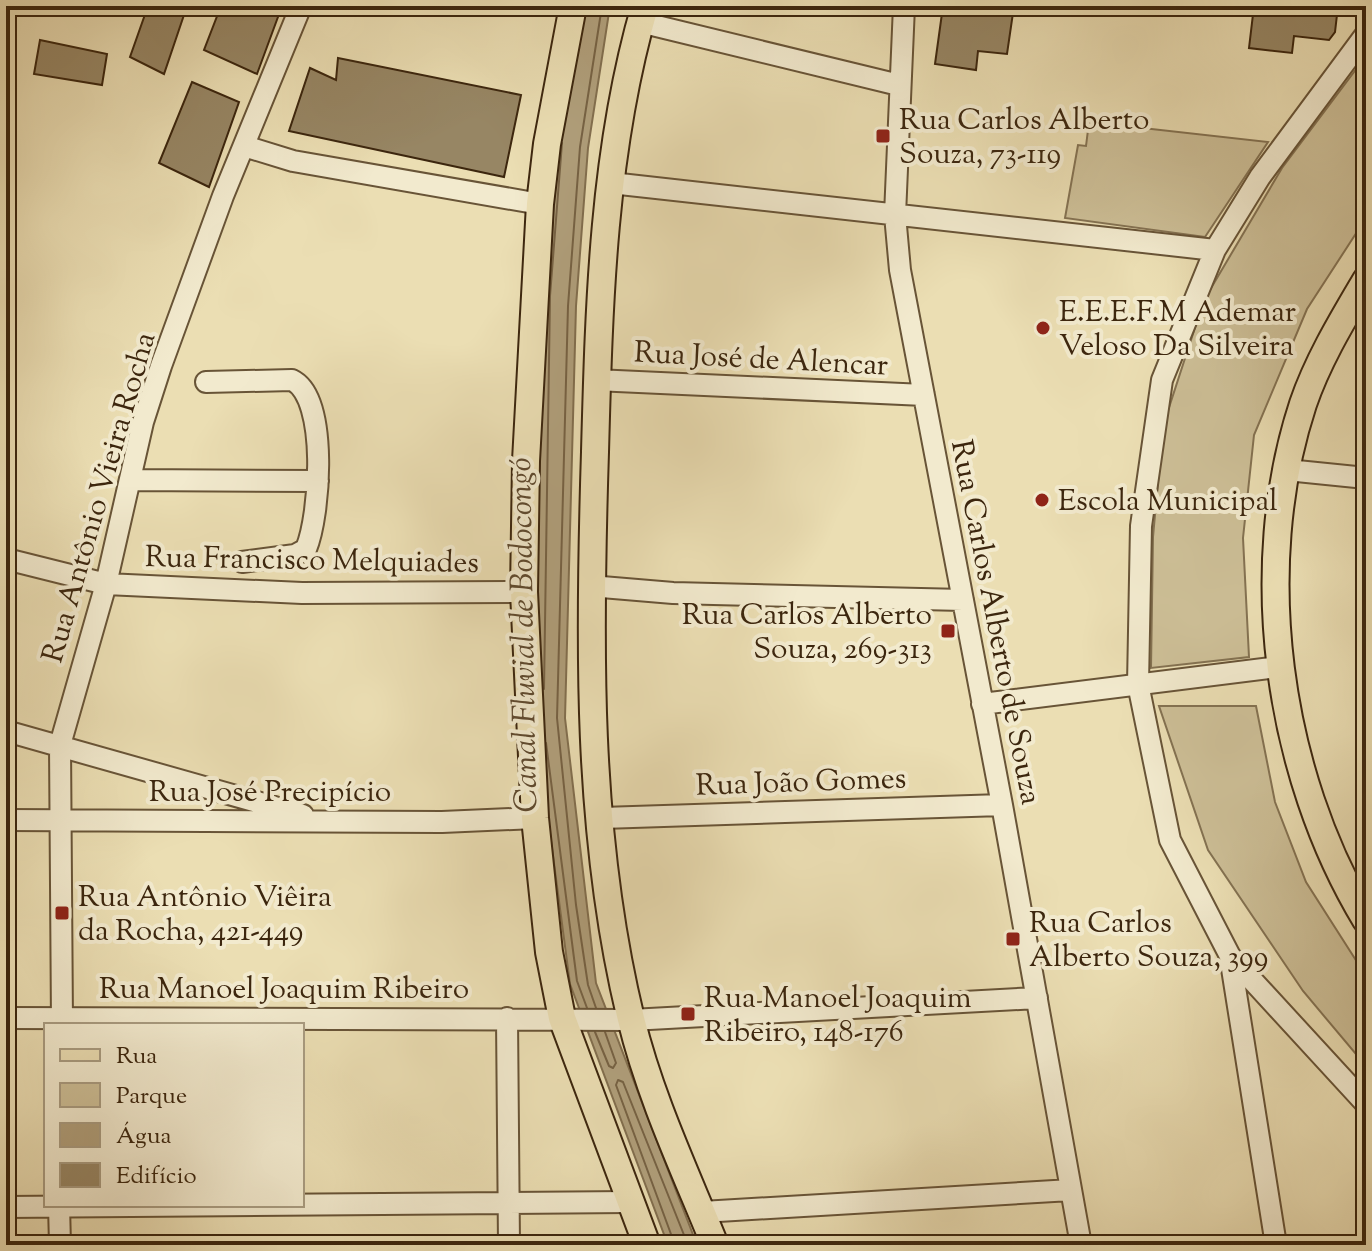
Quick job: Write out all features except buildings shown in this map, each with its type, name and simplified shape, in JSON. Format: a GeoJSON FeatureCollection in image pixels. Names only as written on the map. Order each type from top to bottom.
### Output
{"type":"FeatureCollection","features":[{"type":"Feature","properties":{"kind":"main road"},"geometry":{"type":"LineString","coordinates":[[573,6],[547,144],[540,204],[526,461],[524,592],[535,818],[549,952],[567,1018],[629,1202],[647,1245]]}},
{"type":"Feature","properties":{"kind":"main road"},"geometry":{"type":"LineString","coordinates":[[643,14],[611,183],[595,380],[590,586],[602,818],[626,1020],[715,1245]]}},
{"type":"Feature","properties":{"kind":"main road"},"geometry":{"type":"LineString","coordinates":[[1366,280],[1332,339],[1303,404],[1280,503],[1276,594],[1278,667],[1303,768],[1328,842],[1366,920]]}},
{"type":"Feature","properties":{"kind":"street","name":"Rua Antônio Vieira Rocha"},"geometry":{"type":"LineString","coordinates":[[62,1021],[60,745],[106,584],[161,366],[301,6]]}},
{"type":"Feature","properties":{"kind":"street","name":"Rua Carlos Alberto de Souza"},"geometry":{"type":"LineString","coordinates":[[904,6],[895,215],[900,270],[1002,805],[1081,1245]]}},
{"type":"Feature","properties":{"kind":"street"},"geometry":{"type":"LineString","coordinates":[[643,14],[899,85]]}},
{"type":"Feature","properties":{"kind":"street"},"geometry":{"type":"LineString","coordinates":[[1366,34],[1260,177],[1215,250],[1162,380],[1141,526],[1138,684],[1170,840],[1230,956],[1366,1104]]}},
{"type":"Feature","properties":{"kind":"street"},"geometry":{"type":"LineString","coordinates":[[244,146],[293,161],[540,204]]}},
{"type":"Feature","properties":{"kind":"street"},"geometry":{"type":"LineString","coordinates":[[611,183],[1215,250]]}},
{"type":"Feature","properties":{"kind":"street"},"geometry":{"type":"LineString","coordinates":[[206,382],[281,379],[301,384],[312,414],[318,481],[315,520],[306,549],[295,555],[242,562]]}},
{"type":"Feature","properties":{"kind":"street","name":"Rua José de Alencar"},"geometry":{"type":"LineString","coordinates":[[595,380],[924,395]]}},
{"type":"Feature","properties":{"kind":"street"},"geometry":{"type":"LineString","coordinates":[[1287,470],[1366,478]]}},
{"type":"Feature","properties":{"kind":"street"},"geometry":{"type":"LineString","coordinates":[[130,480],[318,481]]}},
{"type":"Feature","properties":{"kind":"street","name":"Rua Francisco Melquiades"},"geometry":{"type":"LineString","coordinates":[[6,559],[106,584],[360,595],[524,592]]}},
{"type":"Feature","properties":{"kind":"street"},"geometry":{"type":"LineString","coordinates":[[590,586],[673,593],[963,600]]}},
{"type":"Feature","properties":{"kind":"street"},"geometry":{"type":"LineString","coordinates":[[982,704],[1278,667]]}},
{"type":"Feature","properties":{"kind":"street"},"geometry":{"type":"LineString","coordinates":[[6,731],[326,821]]}},
{"type":"Feature","properties":{"kind":"street","name":"Rua João Gomes"},"geometry":{"type":"LineString","coordinates":[[602,818],[1002,805]]}},
{"type":"Feature","properties":{"kind":"street","name":"Rua José Precipício"},"geometry":{"type":"LineString","coordinates":[[6,820],[535,818]]}},
{"type":"Feature","properties":{"kind":"street"},"geometry":{"type":"LineString","coordinates":[[1230,956],[1276,1245]]}},
{"type":"Feature","properties":{"kind":"street"},"geometry":{"type":"LineString","coordinates":[[626,1020],[1037,998]]}},
{"type":"Feature","properties":{"kind":"street","name":"Rua Manoel Joaquim Ribeiro"},"geometry":{"type":"LineString","coordinates":[[6,1018],[62,1021],[626,1020]]}},
{"type":"Feature","properties":{"kind":"street"},"geometry":{"type":"LineString","coordinates":[[507,1018],[509,1245]]}},
{"type":"Feature","properties":{"kind":"street"},"geometry":{"type":"LineString","coordinates":[[702,1212],[1071,1190]]}},
{"type":"Feature","properties":{"kind":"street"},"geometry":{"type":"LineString","coordinates":[[304,1204],[629,1202]]}},
{"type":"Feature","properties":{"kind":"street"},"geometry":{"type":"LineString","coordinates":[[6,1207],[44,1206]]}},
{"type":"Feature","properties":{"kind":"street"},"geometry":{"type":"LineString","coordinates":[[59,1207],[60,1245]]}},
{"type":"Feature","properties":{"kind":"green space"},"geometry":{"type":"Polygon","coordinates":[[[1366,56],[1366,218],[1307,309],[1254,435],[1243,538],[1249,657],[1151,668],[1153,537],[1163,426],[1204,300],[1282,168],[1366,56]]]}},
{"type":"Feature","properties":{"kind":"green space"},"geometry":{"type":"Polygon","coordinates":[[[1089,122],[1268,142],[1205,237],[1065,218],[1078,145],[1086,146],[1089,122]]]}},
{"type":"Feature","properties":{"kind":"green space"},"geometry":{"type":"Polygon","coordinates":[[[1159,706],[1256,706],[1275,802],[1306,882],[1366,976],[1366,1066],[1303,991],[1208,850],[1159,706]]]}},
{"type":"Feature","properties":{"kind":"water"},"geometry":{"type":"Polygon","coordinates":[[[575,6],[610,6],[588,148],[576,306],[565,718],[596,983],[697,1245],[668,1245],[570,984],[535,720],[542,296],[575,6]]]}},
{"type":"Feature","properties":{"kind":"place","name":"Rua Carlos Alberto Souza, 73-119"},"geometry":{"type":"Point","coordinates":[883,136]}},
{"type":"Feature","properties":{"kind":"place","name":"E.E.E.F.M Ademar Veloso Da Silveira"},"geometry":{"type":"Point","coordinates":[1043,328]}},
{"type":"Feature","properties":{"kind":"place","name":"Escola Municipal"},"geometry":{"type":"Point","coordinates":[1042,500]}},
{"type":"Feature","properties":{"kind":"place","name":"Rua Carlos Alberto Souza, 269-313"},"geometry":{"type":"Point","coordinates":[948,631]}},
{"type":"Feature","properties":{"kind":"place","name":"Rua Antônio Viêira da Rocha, 421-449"},"geometry":{"type":"Point","coordinates":[62,913]}},
{"type":"Feature","properties":{"kind":"place","name":"Rua Carlos Alberto Souza, 399"},"geometry":{"type":"Point","coordinates":[1013,939]}},
{"type":"Feature","properties":{"kind":"place","name":"Rua Manoel Joaquim Ribeiro, 148-176"},"geometry":{"type":"Point","coordinates":[688,1014]}},
{"type":"Feature","properties":{"kind":"water label","name":"Canal Fluvial de Bodocongó"},"geometry":{"type":"Point","coordinates":[522,635]}}]}
